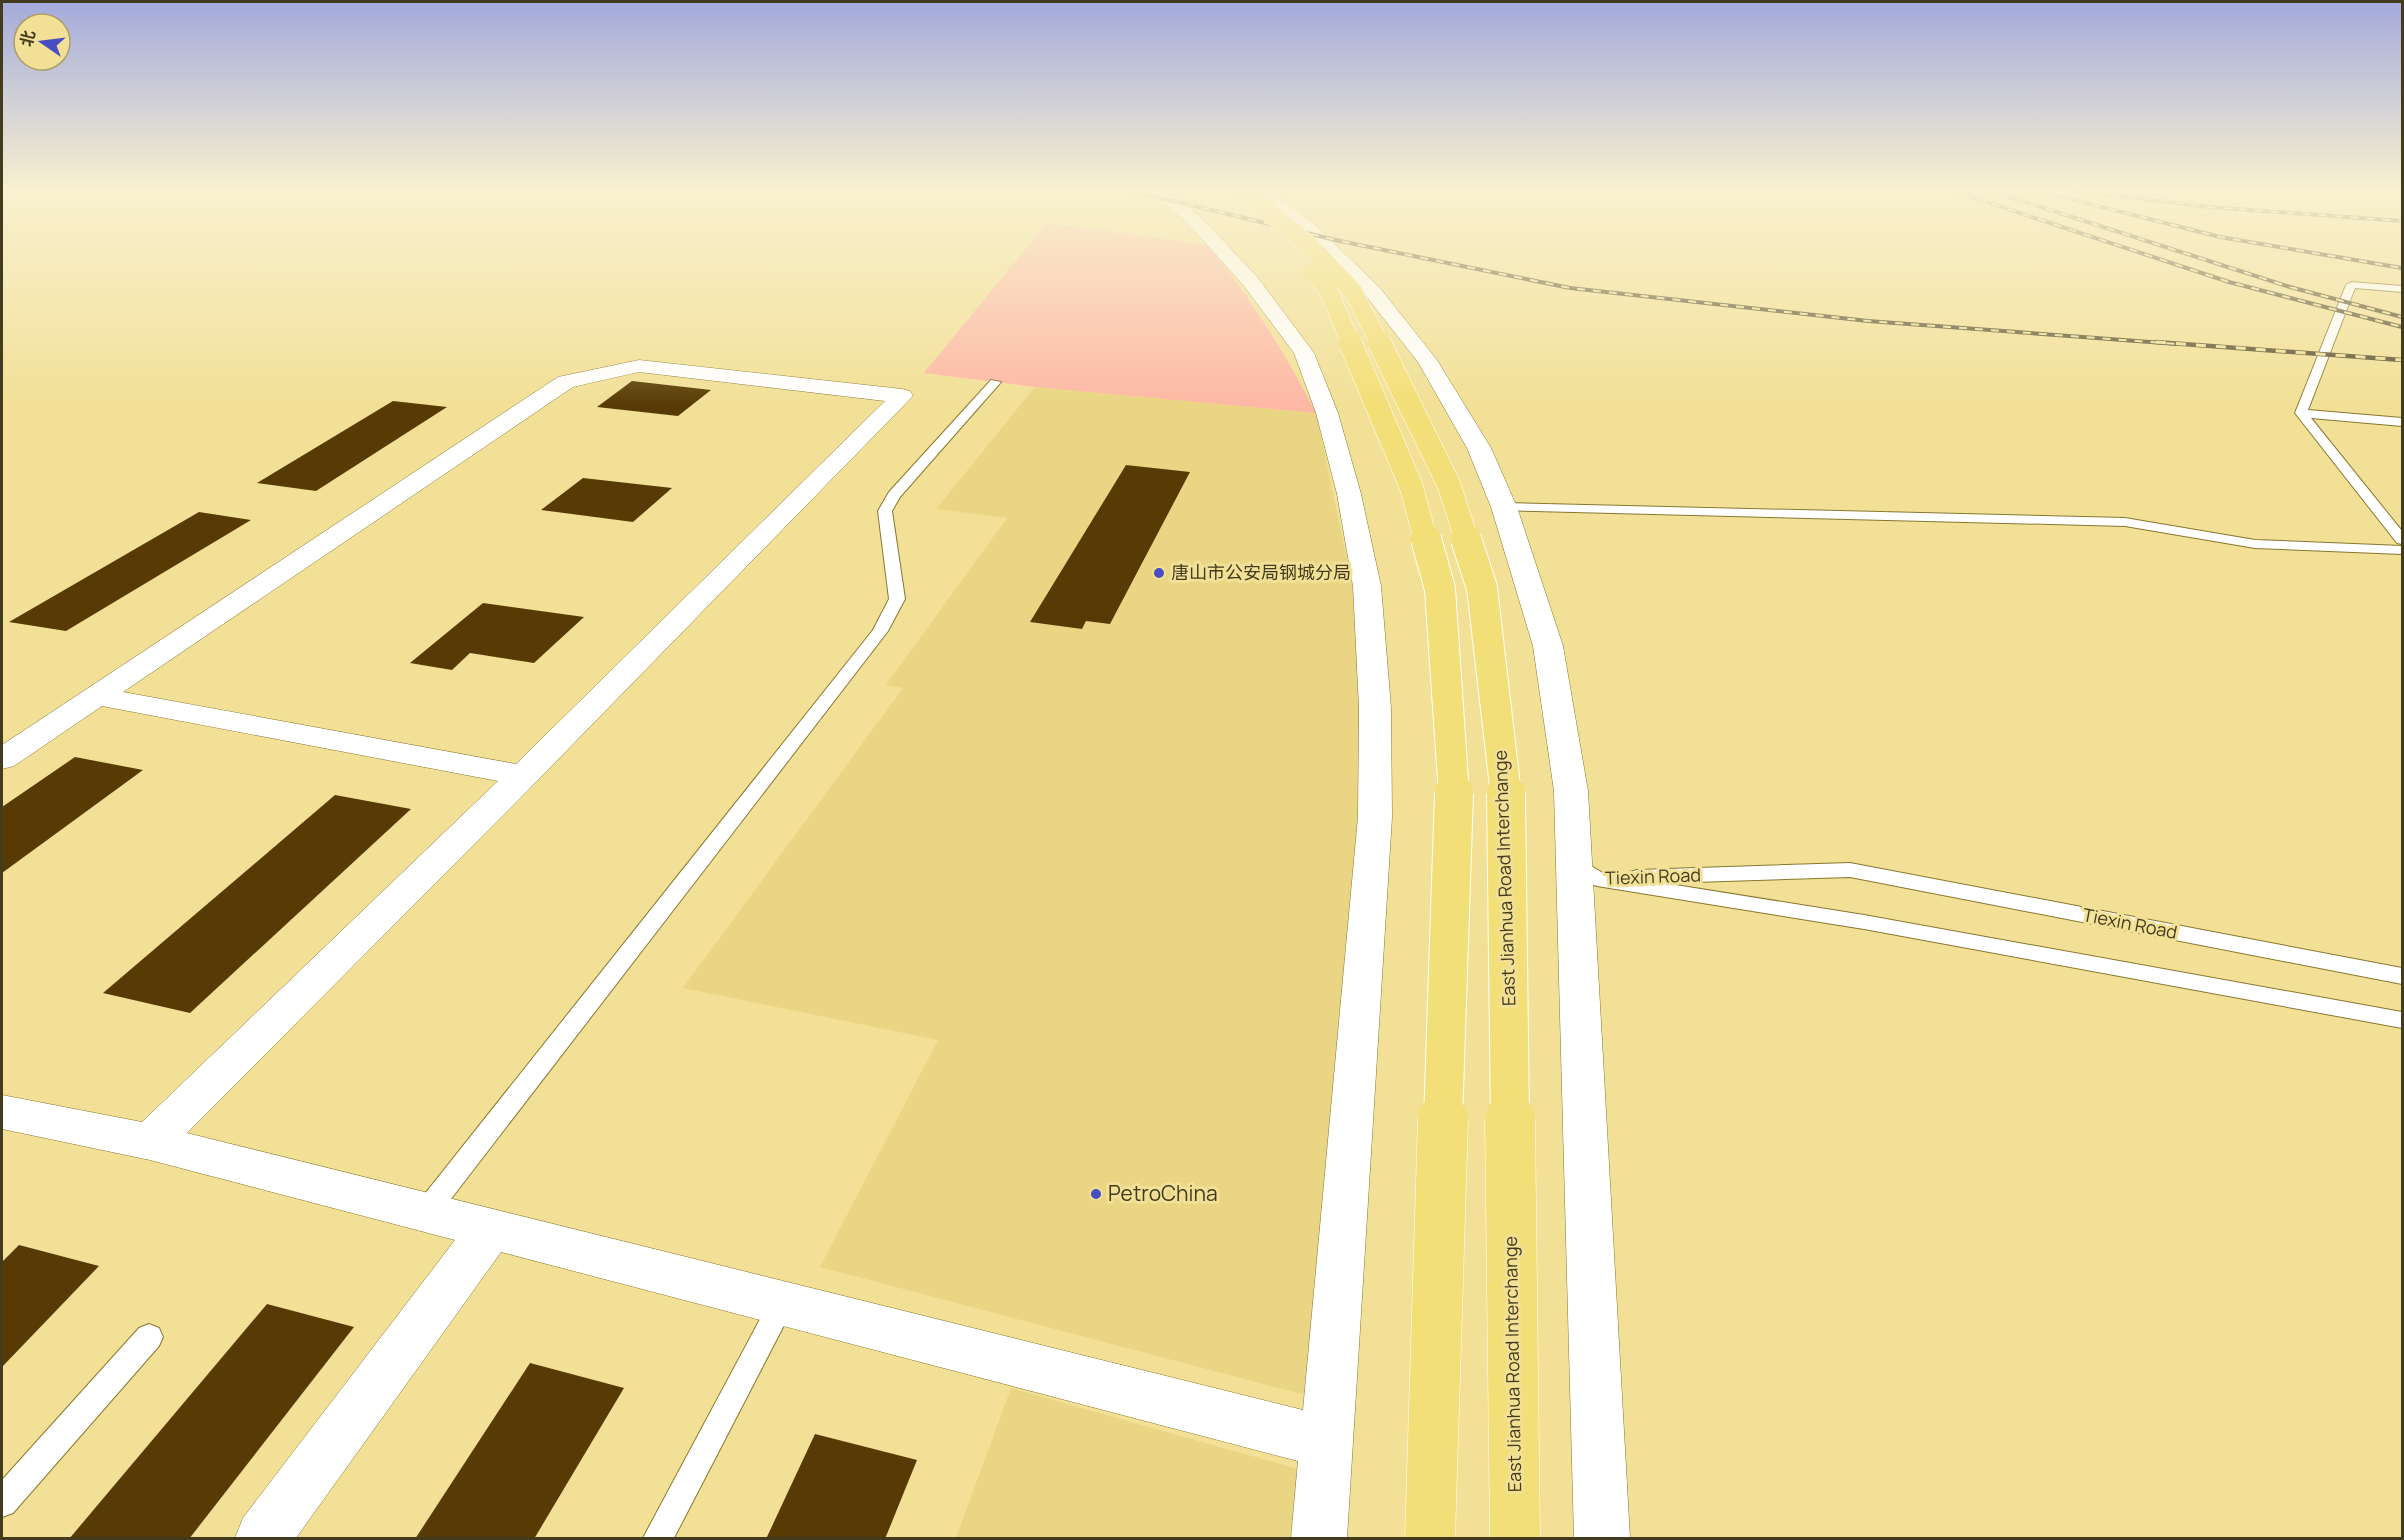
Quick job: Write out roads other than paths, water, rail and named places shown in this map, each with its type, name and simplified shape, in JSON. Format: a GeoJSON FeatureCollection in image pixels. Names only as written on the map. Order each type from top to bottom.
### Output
{"type":"FeatureCollection","features":[{"type":"Feature","properties":{"kind":"main road"},"geometry":{"type":"LineString","coordinates":[[1301,261],[1328,289],[1411,486],[1440,589],[1454,783],[1430,1539]]}},
{"type":"Feature","properties":{"kind":"main road","name":"East Jianhua Road Interchange"},"geometry":{"type":"LineString","coordinates":[[1325,261],[1353,291],[1403,387],[1449,485],[1482,588],[1506,781],[1515,1539]]}},
{"type":"Feature","properties":{"kind":"street"},"geometry":{"type":"LineString","coordinates":[[1232,261],[1251,282],[1304,353],[1327,413],[1347,484],[1367,586],[1375,708],[1375,817],[1319,1539]]}},
{"type":"Feature","properties":{"kind":"street"},"geometry":{"type":"LineString","coordinates":[[1342,261],[1357,276],[1427,360],[1479,448],[1504,507],[1548,646],[1585,870],[1602,1539]]}},
{"type":"Feature","properties":{"kind":"street"},"geometry":{"type":"LineString","coordinates":[[2,759],[566,382],[639,366],[902,396],[523,776],[150,1142]]}},
{"type":"Feature","properties":{"kind":"street"},"geometry":{"type":"LineString","coordinates":[[97,696],[523,776]]}},
{"type":"Feature","properties":{"kind":"street"},"geometry":{"type":"LineString","coordinates":[[2,1112],[150,1142],[1326,1442]]}},
{"type":"Feature","properties":{"kind":"street"},"geometry":{"type":"LineString","coordinates":[[263,1539],[491,1229]]}},
{"type":"Feature","properties":{"kind":"lane"},"geometry":{"type":"LineString","coordinates":[[2301,413],[2351,285],[2403,289]]}},
{"type":"Feature","properties":{"kind":"lane"},"geometry":{"type":"LineString","coordinates":[[425,1213],[880,631],[897,599],[885,511],[894,495],[995,382]]}},
{"type":"Feature","properties":{"kind":"lane"},"geometry":{"type":"LineString","coordinates":[[2301,413],[2403,422]]}},
{"type":"Feature","properties":{"kind":"lane"},"geometry":{"type":"LineString","coordinates":[[2301,413],[2403,540]]}},
{"type":"Feature","properties":{"kind":"lane"},"geometry":{"type":"LineString","coordinates":[[1504,507],[2125,522],[2267,545],[2403,550]]}},
{"type":"Feature","properties":{"kind":"lane","name":"Tiexin Road"},"geometry":{"type":"LineString","coordinates":[[1585,870],[1850,870],[2403,976]]}},
{"type":"Feature","properties":{"kind":"lane","name":"Tiexin Road"},"geometry":{"type":"LineString","coordinates":[[1585,870],[2403,1020]]}},
{"type":"Feature","properties":{"kind":"lane"},"geometry":{"type":"LineString","coordinates":[[658,1539],[782,1304]]}},
{"type":"Feature","properties":{"kind":"lane"},"geometry":{"type":"LineString","coordinates":[[2,1502],[149,1337]]}},
{"type":"Feature","properties":{"kind":"railway"},"geometry":{"type":"LineString","coordinates":[[1437,261],[1570,288],[1868,321],[2177,344]]}},
{"type":"Feature","properties":{"kind":"railway"},"geometry":{"type":"LineString","coordinates":[[2165,261],[2229,282],[2402,327]]}},
{"type":"Feature","properties":{"kind":"railway"},"geometry":{"type":"LineString","coordinates":[[2209,261],[2290,287],[2402,317]]}},
{"type":"Feature","properties":{"kind":"railway"},"geometry":{"type":"LineString","coordinates":[[2360,261],[2402,268]]}},
{"type":"Feature","properties":{"kind":"railway"},"geometry":{"type":"LineString","coordinates":[[2156,342],[2402,360]]}},
{"type":"Feature","properties":{"kind":"place","name":"唐山市公安局钢城分局"},"geometry":{"type":"Point","coordinates":[1159,573]}},
{"type":"Feature","properties":{"kind":"place","name":"PetroChina"},"geometry":{"type":"Point","coordinates":[1096,1194]}}]}
